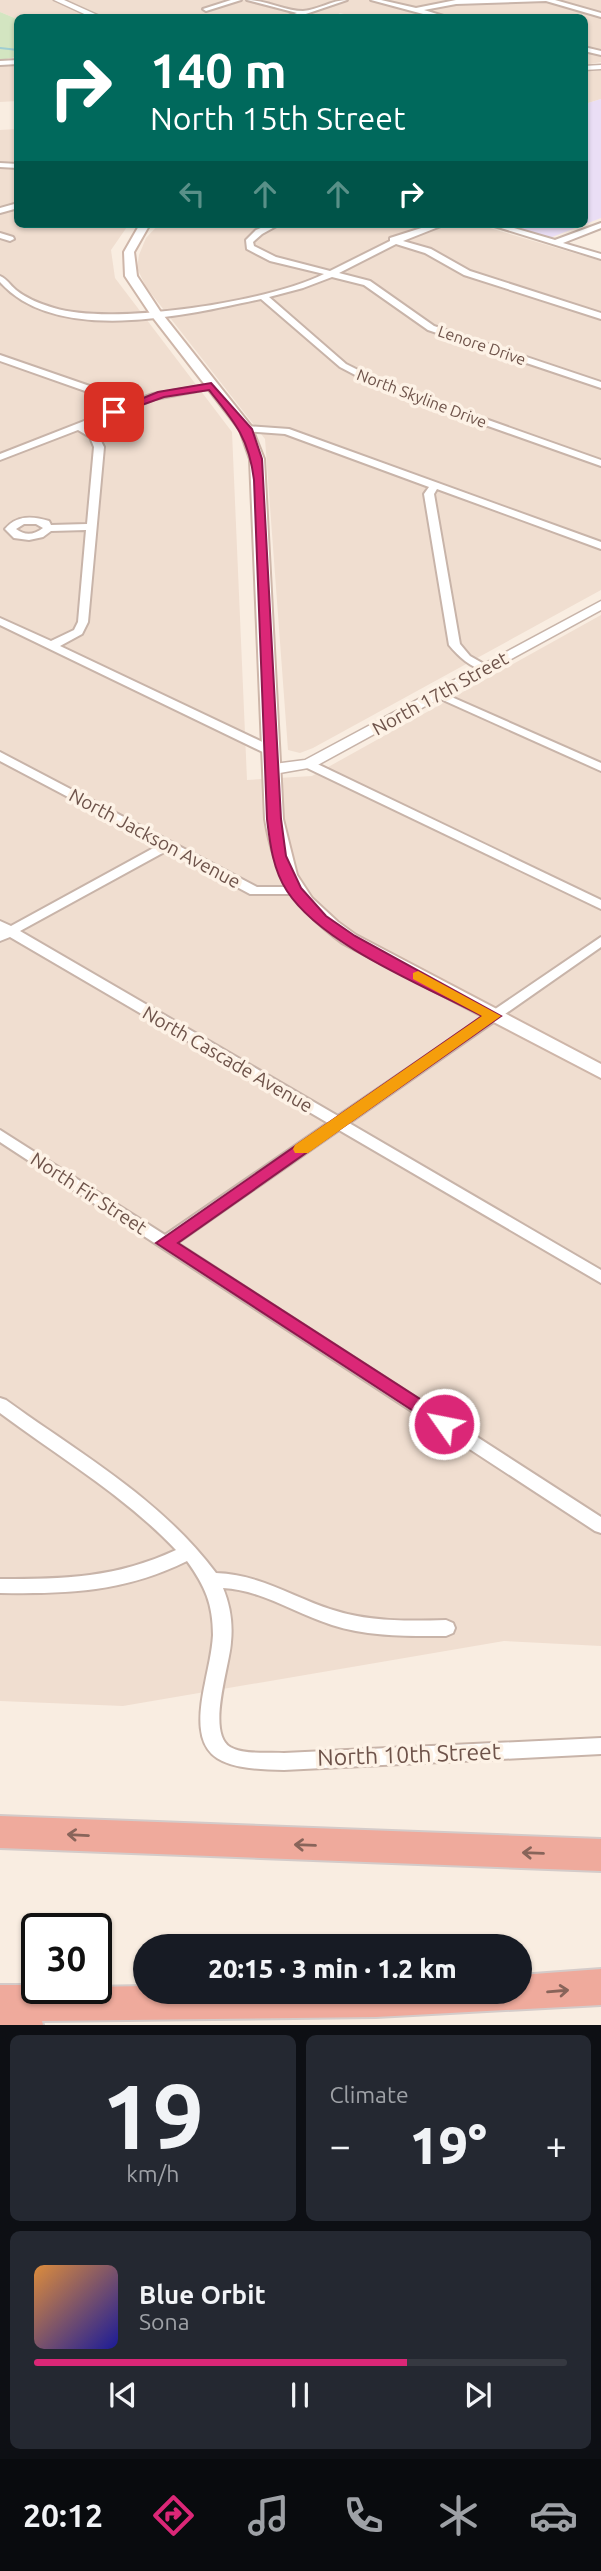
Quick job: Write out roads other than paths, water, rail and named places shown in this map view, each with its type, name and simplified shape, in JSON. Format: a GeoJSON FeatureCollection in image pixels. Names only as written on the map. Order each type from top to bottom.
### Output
{"type":"FeatureCollection","features":[{"type":"Feature","properties":{"kind":"highway"},"geometry":{"type":"LineString","coordinates":[[0,1832],[601,1855]]}},
{"type":"Feature","properties":{"kind":"highway"},"geometry":{"type":"LineString","coordinates":[[0,2003],[172,2005],[460,1998],[601,1987]]}},
{"type":"Feature","properties":{"kind":"highway"},"geometry":{"type":"LineString","coordinates":[[0,2024],[24,2025]]}},
{"type":"Feature","properties":{"kind":"main road"},"geometry":{"type":"LineString","coordinates":[[142,228],[133,243],[128,263],[131,276],[155,313],[246,429],[257,459],[274,769],[274,819],[279,856],[294,890],[320,919],[349,939],[601,1072]]}},
{"type":"Feature","properties":{"kind":"street"},"geometry":{"type":"LineString","coordinates":[[58,0],[92,14]]}},
{"type":"Feature","properties":{"kind":"street"},"geometry":{"type":"LineString","coordinates":[[205,9],[238,0]]}},
{"type":"Feature","properties":{"kind":"street"},"geometry":{"type":"LineString","coordinates":[[250,0],[302,13]]}},
{"type":"Feature","properties":{"kind":"street"},"geometry":{"type":"LineString","coordinates":[[299,14],[344,0]]}},
{"type":"Feature","properties":{"kind":"street"},"geometry":{"type":"LineString","coordinates":[[374,0],[432,14]]}},
{"type":"Feature","properties":{"kind":"street"},"geometry":{"type":"LineString","coordinates":[[417,10],[456,2],[546,0],[601,15]]}},
{"type":"Feature","properties":{"kind":"street"},"geometry":{"type":"LineString","coordinates":[[555,243],[601,225]]}},
{"type":"Feature","properties":{"kind":"street","name":"Lenore Drive"},"geometry":{"type":"LineString","coordinates":[[267,228],[254,234],[250,242],[250,247],[267,257],[367,283],[431,328],[601,385]]}},
{"type":"Feature","properties":{"kind":"street"},"geometry":{"type":"LineString","coordinates":[[0,278],[13,292],[78,317],[155,313],[289,291],[332,273],[393,240],[430,228]]}},
{"type":"Feature","properties":{"kind":"street"},"geometry":{"type":"LineString","coordinates":[[505,228],[601,257]]}},
{"type":"Feature","properties":{"kind":"street"},"geometry":{"type":"LineString","coordinates":[[0,235],[10,239]]}},
{"type":"Feature","properties":{"kind":"street"},"geometry":{"type":"LineString","coordinates":[[393,240],[428,251],[467,273],[601,316]]}},
{"type":"Feature","properties":{"kind":"street","name":"North Skyline Drive"},"geometry":{"type":"LineString","coordinates":[[264,297],[297,323],[326,353],[354,372],[381,385],[601,463]]}},
{"type":"Feature","properties":{"kind":"street"},"geometry":{"type":"LineString","coordinates":[[0,358],[132,404]]}},
{"type":"Feature","properties":{"kind":"street"},"geometry":{"type":"LineString","coordinates":[[0,457],[132,404],[162,394],[211,386]]}},
{"type":"Feature","properties":{"kind":"street"},"geometry":{"type":"LineString","coordinates":[[51,646],[78,632],[83,622],[98,439],[78,426]]}},
{"type":"Feature","properties":{"kind":"street"},"geometry":{"type":"LineString","coordinates":[[246,429],[286,431],[601,547]]}},
{"type":"Feature","properties":{"kind":"street"},"geometry":{"type":"LineString","coordinates":[[435,485],[429,494],[455,645],[466,658],[485,668]]}},
{"type":"Feature","properties":{"kind":"street"},"geometry":{"type":"LineString","coordinates":[[48,528],[90,527]]}},
{"type":"Feature","properties":{"kind":"street","name":"North 17th Street"},"geometry":{"type":"LineString","coordinates":[[274,769],[309,764],[601,605]]}},
{"type":"Feature","properties":{"kind":"street"},"geometry":{"type":"LineString","coordinates":[[0,621],[271,751]]}},
{"type":"Feature","properties":{"kind":"street"},"geometry":{"type":"LineString","coordinates":[[438,694],[601,767]]}},
{"type":"Feature","properties":{"kind":"street","name":"North Jackson Avenue"},"geometry":{"type":"LineString","coordinates":[[0,756],[255,891],[294,890]]}},
{"type":"Feature","properties":{"kind":"street"},"geometry":{"type":"LineString","coordinates":[[309,764],[601,905]]}},
{"type":"Feature","properties":{"kind":"street"},"geometry":{"type":"LineString","coordinates":[[4,931],[169,845]]}},
{"type":"Feature","properties":{"kind":"street","name":"North Cascade Avenue"},"geometry":{"type":"LineString","coordinates":[[4,931],[601,1277]]}},
{"type":"Feature","properties":{"kind":"street"},"geometry":{"type":"LineString","coordinates":[[165,1243],[601,941]]}},
{"type":"Feature","properties":{"kind":"street","name":"North Fir Street"},"geometry":{"type":"LineString","coordinates":[[0,1135],[601,1526]]}},
{"type":"Feature","properties":{"kind":"street"},"geometry":{"type":"LineString","coordinates":[[0,1404],[140,1508],[189,1552],[211,1580],[240,1581],[335,1619],[361,1625],[446,1628]]}},
{"type":"Feature","properties":{"kind":"street"},"geometry":{"type":"LineString","coordinates":[[0,1586],[66,1587],[109,1583],[155,1569],[189,1552]]}},
{"type":"Feature","properties":{"kind":"street","name":"North 10th Street"},"geometry":{"type":"LineString","coordinates":[[211,1580],[221,1615],[222,1642],[212,1696],[210,1725],[212,1737],[219,1750],[233,1758],[269,1759],[601,1746]]}},
{"type":"Feature","properties":{"kind":"waterway"},"geometry":{"type":"LineString","coordinates":[[0,48],[14,50]]}}]}
